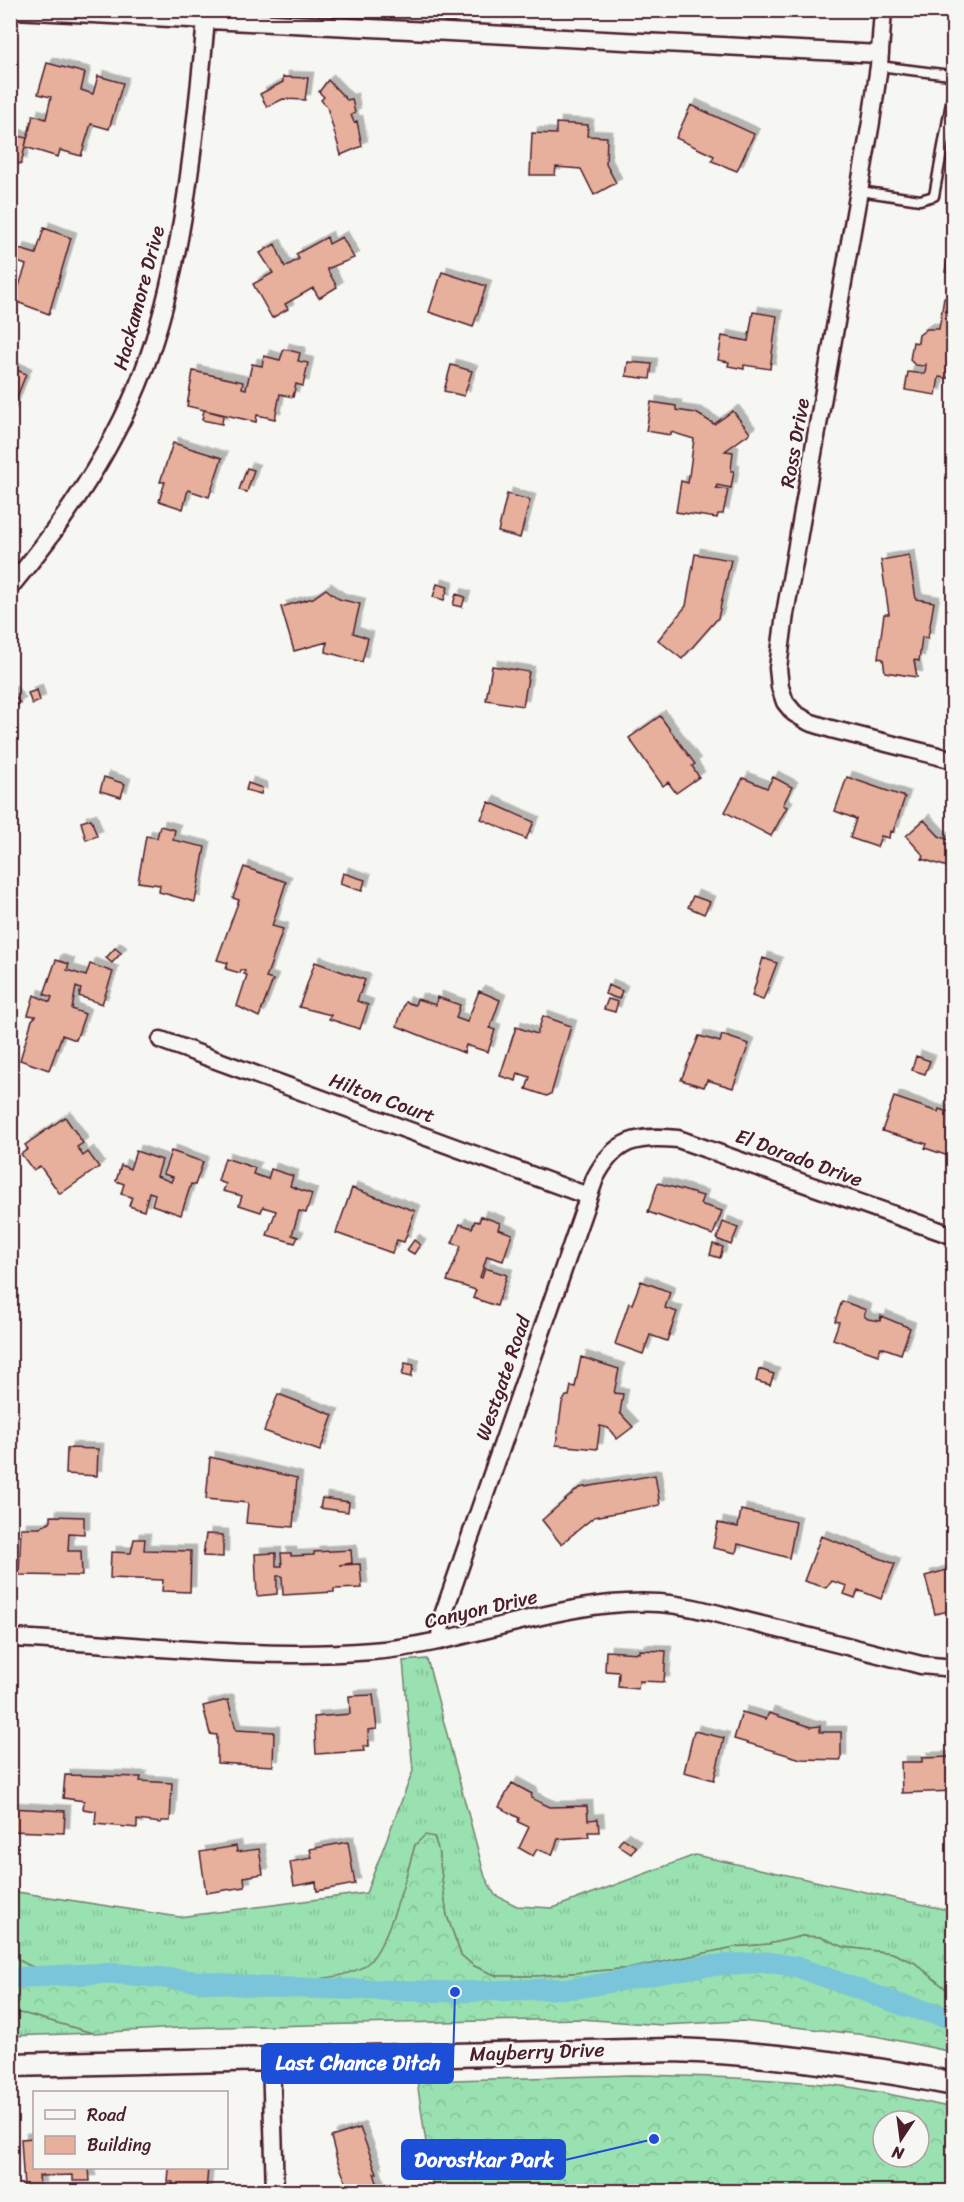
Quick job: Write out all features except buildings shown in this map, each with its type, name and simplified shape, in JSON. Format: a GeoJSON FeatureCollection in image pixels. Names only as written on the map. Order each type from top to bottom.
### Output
{"type":"FeatureCollection","features":[{"type":"Feature","properties":{"kind":"main road","name":"Mayberry Drive"},"geometry":{"type":"LineString","coordinates":[[10,2065],[616,2050],[714,2052],[844,2063],[954,2084]]}},
{"type":"Feature","properties":{"kind":"street"},"geometry":{"type":"LineString","coordinates":[[15,10],[880,60]]}},
{"type":"Feature","properties":{"kind":"street","name":"Ross Drive"},"geometry":{"type":"LineString","coordinates":[[883,10],[880,60],[860,191],[778,668],[780,687],[785,702],[808,722],[954,760]]}},
{"type":"Feature","properties":{"kind":"street","name":"Hackamore Drive"},"geometry":{"type":"LineString","coordinates":[[10,587],[40,551],[94,473],[139,383],[158,326],[184,205],[194,145],[206,20]]}},
{"type":"Feature","properties":{"kind":"street","name":"Hilton Court"},"geometry":{"type":"LineString","coordinates":[[161,1040],[588,1196]]}},
{"type":"Feature","properties":{"kind":"street","name":"El Dorado Drive"},"geometry":{"type":"LineString","coordinates":[[628,1141],[658,1137],[697,1144],[954,1236]]}},
{"type":"Feature","properties":{"kind":"street","name":"Westgate Road"},"geometry":{"type":"LineString","coordinates":[[440,1641],[441,1621],[588,1196],[602,1164],[628,1141]]}},
{"type":"Feature","properties":{"kind":"street","name":"Canyon Drive"},"geometry":{"type":"LineString","coordinates":[[10,1638],[253,1654],[374,1651],[440,1641],[586,1606],[611,1603],[662,1603],[694,1608],[921,1665],[954,1668]]}},
{"type":"Feature","properties":{"kind":"street"},"geometry":{"type":"LineString","coordinates":[[271,2059],[275,2192]]}},
{"type":"Feature","properties":{"kind":"lane"},"geometry":{"type":"LineString","coordinates":[[880,60],[950,75],[954,80]]}},
{"type":"Feature","properties":{"kind":"lane"},"geometry":{"type":"LineString","coordinates":[[860,191],[920,201],[934,196],[954,86]]}},
{"type":"Feature","properties":{"kind":"green space"},"geometry":{"type":"Polygon","coordinates":[[[427,1659],[485,1877],[495,1895],[517,1906],[553,1908],[695,1855],[953,1911],[953,1995],[915,1963],[892,1953],[844,1947],[820,1937],[802,1936],[633,1968],[538,1976],[497,1976],[474,1966],[461,1955],[447,1916],[438,1849],[434,1837],[415,1845],[397,1907],[384,1940],[369,1963],[350,1973],[321,1979],[285,1981],[88,1967],[49,1971],[36,1968],[11,1956],[10,1891],[179,1917],[366,1893],[413,1771],[403,1661],[427,1659]]]}},
{"type":"Feature","properties":{"kind":"green space"},"geometry":{"type":"Polygon","coordinates":[[[425,1835],[434,1837],[438,1849],[447,1916],[461,1955],[474,1966],[497,1976],[538,1976],[633,1968],[735,1947],[769,1944],[802,1936],[820,1937],[844,1947],[892,1953],[915,1963],[953,1995],[953,2052],[875,2036],[741,2021],[662,2025],[580,2019],[178,2028],[93,2033],[11,2012],[11,1956],[36,1968],[49,1971],[94,1967],[209,1978],[287,1981],[350,1973],[369,1962],[384,1939],[415,1845],[425,1835]]]}},
{"type":"Feature","properties":{"kind":"green space"},"geometry":{"type":"Polygon","coordinates":[[[10,2012],[26,2014],[93,2033],[11,2036],[10,2012]]]}},
{"type":"Feature","properties":{"kind":"green space"},"geometry":{"type":"Polygon","coordinates":[[[632,2075],[752,2079],[840,2086],[953,2108],[953,2191],[433,2191],[417,2081],[632,2075]]]}},
{"type":"Feature","properties":{"kind":"waterway"},"geometry":{"type":"LineString","coordinates":[[10,1978],[110,1973],[261,1987],[455,1992],[578,1988],[704,1966],[768,1962],[797,1967],[902,2005],[954,2019]]}},
{"type":"Feature","properties":{"kind":"place","name":"Last Chance Ditch"},"geometry":{"type":"Point","coordinates":[455,1992]}},
{"type":"Feature","properties":{"kind":"place","name":"Dorostkar Park"},"geometry":{"type":"Point","coordinates":[654,2139]}}]}
